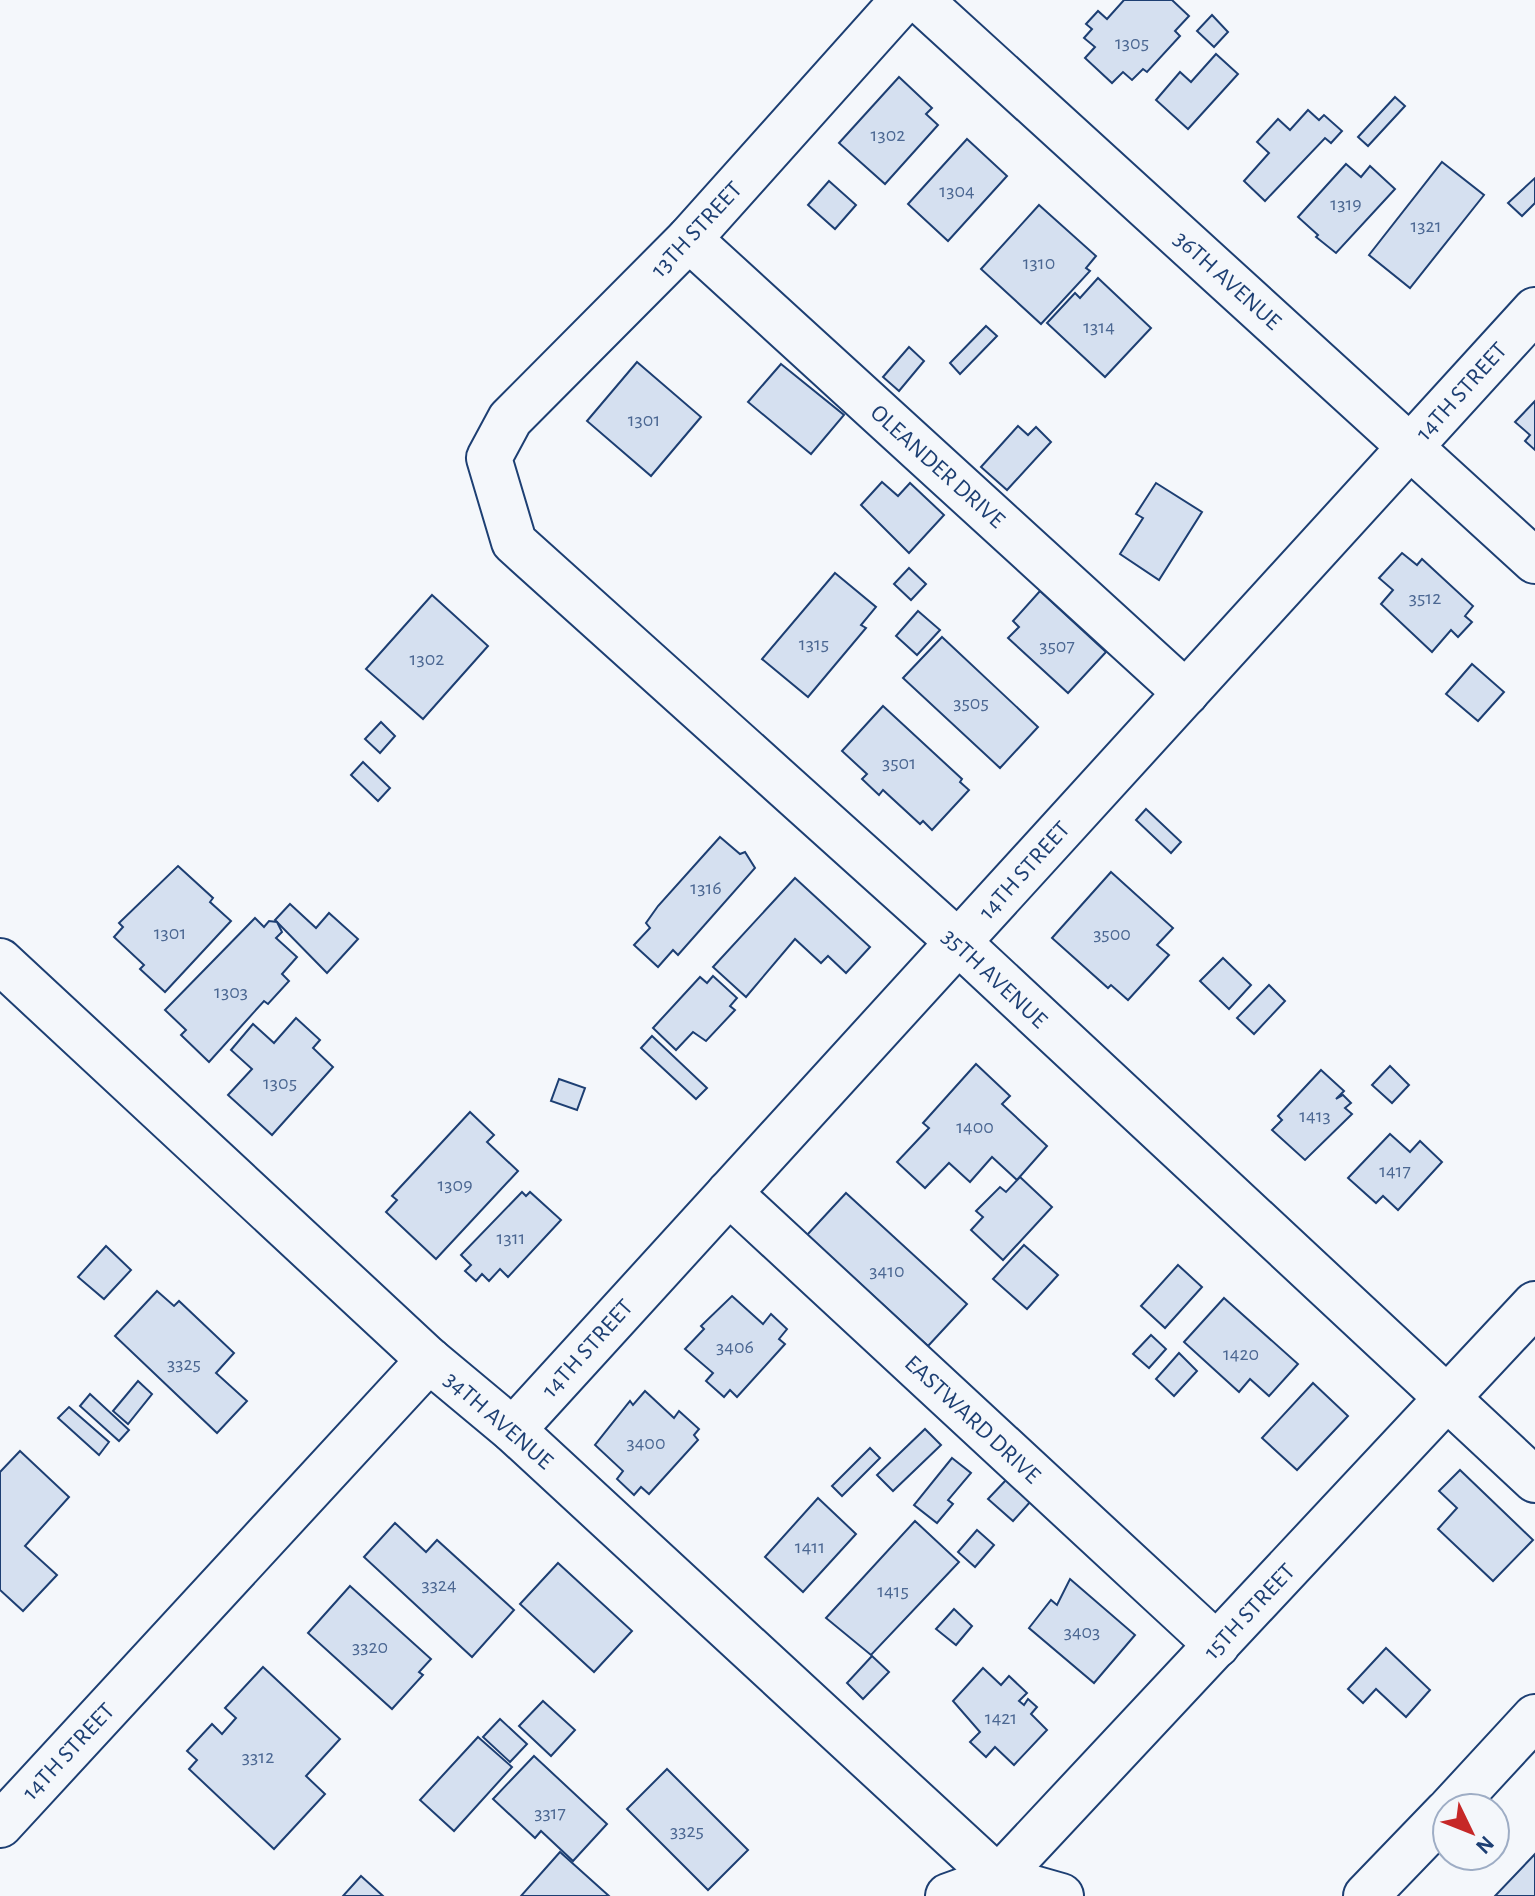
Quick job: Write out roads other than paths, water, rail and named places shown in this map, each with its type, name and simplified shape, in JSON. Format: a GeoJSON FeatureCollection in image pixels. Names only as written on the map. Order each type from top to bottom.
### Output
{"type":"FeatureCollection","features":[{"type":"Feature","properties":{"kind":"street","name":"13TH STREET"},"geometry":{"type":"LineString","coordinates":[[489,458],[510,419],[689,239],[903,0]]}},
{"type":"Feature","properties":{"kind":"street","name":"36TH AVENUE"},"geometry":{"type":"LineString","coordinates":[[920,0],[1535,561]]}},
{"type":"Feature","properties":{"kind":"street","name":"OLEANDER DRIVE"},"geometry":{"type":"LineString","coordinates":[[689,239],[1186,693]]}},
{"type":"Feature","properties":{"kind":"street","name":"14TH STREET"},"geometry":{"type":"LineString","coordinates":[[513,1430],[1535,310]]}},
{"type":"Feature","properties":{"kind":"street","name":"35TH AVENUE"},"geometry":{"type":"LineString","coordinates":[[489,458],[514,542],[958,942],[1535,1480]]}},
{"type":"Feature","properties":{"kind":"street","name":"34TH AVENUE"},"geometry":{"type":"LineString","coordinates":[[0,961],[429,1360],[513,1430],[998,1878]]}},
{"type":"Feature","properties":{"kind":"street","name":"EASTWARD DRIVE"},"geometry":{"type":"LineString","coordinates":[[729,1193],[1217,1645]]}},
{"type":"Feature","properties":{"kind":"street","name":"15TH STREET"},"geometry":{"type":"LineString","coordinates":[[948,1896],[998,1878],[1535,1304]]}},
{"type":"Feature","properties":{"kind":"street","name":"14TH STREET"},"geometry":{"type":"LineString","coordinates":[[0,1825],[429,1360]]}},
{"type":"Feature","properties":{"kind":"street"},"geometry":{"type":"LineString","coordinates":[[1466,1792],[1535,1717]]}},
{"type":"Feature","properties":{"kind":"street"},"geometry":{"type":"LineString","coordinates":[[1366,1896],[1431,1829]]}},
{"type":"Feature","properties":{"kind":"street"},"geometry":{"type":"LineString","coordinates":[[998,1878],[1061,1896]]}}]}
